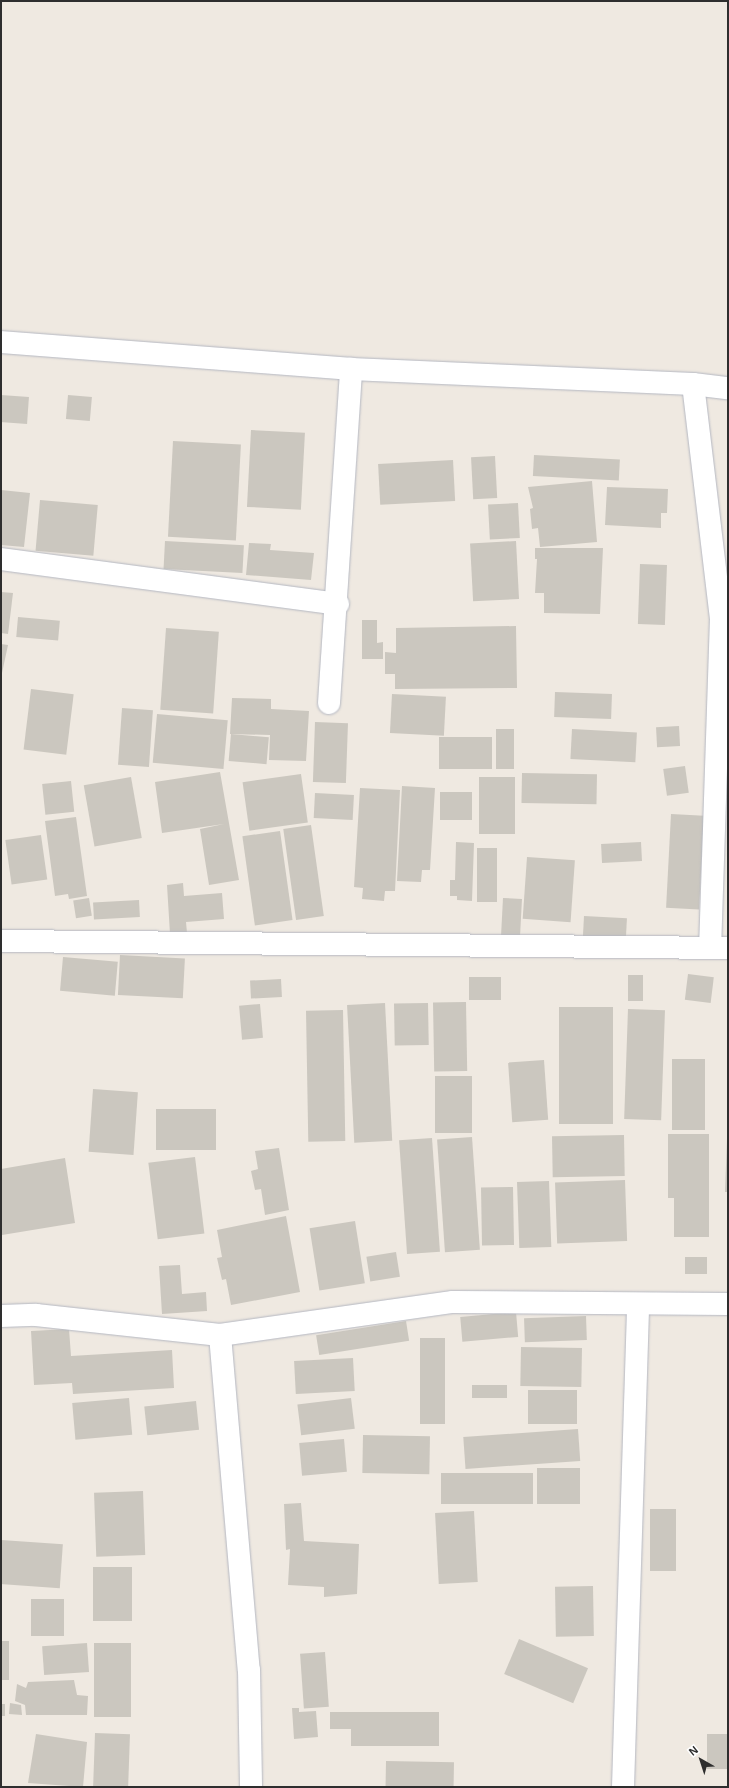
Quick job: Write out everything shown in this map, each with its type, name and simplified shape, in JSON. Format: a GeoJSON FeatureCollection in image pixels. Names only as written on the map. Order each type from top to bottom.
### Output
{"type":"FeatureCollection","features":[{"type":"Feature","properties":{"kind":"street"},"geometry":{"type":"LineString","coordinates":[[1,342],[351,369],[692,384],[728,388]]}},
{"type":"Feature","properties":{"kind":"street"},"geometry":{"type":"LineString","coordinates":[[329,703],[338,604],[351,369]]}},
{"type":"Feature","properties":{"kind":"street"},"geometry":{"type":"LineString","coordinates":[[1,941],[719,948],[721,618],[692,384]]}},
{"type":"Feature","properties":{"kind":"street"},"geometry":{"type":"LineString","coordinates":[[1,559],[338,604]]}},
{"type":"Feature","properties":{"kind":"street"},"geometry":{"type":"LineString","coordinates":[[1,1316],[36,1315],[220,1334],[453,1302],[638,1306],[728,1304]]}},
{"type":"Feature","properties":{"kind":"street"},"geometry":{"type":"LineString","coordinates":[[623,1787],[638,1306]]}},
{"type":"Feature","properties":{"kind":"street"},"geometry":{"type":"LineString","coordinates":[[220,1334],[249,1670],[251,1787]]}},
{"type":"Feature","properties":{"kind":"building"},"geometry":{"type":"Polygon","coordinates":[[[1,395],[29,397],[27,424],[1,422],[1,395]]]}},
{"type":"Feature","properties":{"kind":"building"},"geometry":{"type":"Polygon","coordinates":[[[68,395],[92,397],[90,421],[66,419],[68,395]]]}},
{"type":"Feature","properties":{"kind":"building"},"geometry":{"type":"Polygon","coordinates":[[[251,430],[305,433],[301,510],[247,507],[251,430]]]}},
{"type":"Feature","properties":{"kind":"building"},"geometry":{"type":"Polygon","coordinates":[[[173,441],[241,445],[236,540],[168,537],[173,441]]]}},
{"type":"Feature","properties":{"kind":"building"},"geometry":{"type":"Polygon","coordinates":[[[534,455],[620,460],[619,480],[533,476],[534,455]]]}},
{"type":"Feature","properties":{"kind":"building"},"geometry":{"type":"Polygon","coordinates":[[[495,456],[497,498],[473,499],[471,457],[495,456]]]}},
{"type":"Feature","properties":{"kind":"building"},"geometry":{"type":"Polygon","coordinates":[[[453,460],[455,501],[380,505],[378,464],[453,460]]]}},
{"type":"Feature","properties":{"kind":"building"},"geometry":{"type":"Polygon","coordinates":[[[592,481],[597,542],[540,547],[538,528],[532,529],[530,509],[533,508],[528,487],[592,481]]]}},
{"type":"Feature","properties":{"kind":"building"},"geometry":{"type":"Polygon","coordinates":[[[607,487],[668,489],[667,513],[661,513],[661,528],[605,525],[607,487]]]}},
{"type":"Feature","properties":{"kind":"building"},"geometry":{"type":"Polygon","coordinates":[[[1,490],[30,493],[24,547],[1,545],[1,490]]]}},
{"type":"Feature","properties":{"kind":"building"},"geometry":{"type":"Polygon","coordinates":[[[40,500],[98,505],[93,556],[36,551],[40,500]]]}},
{"type":"Feature","properties":{"kind":"building"},"geometry":{"type":"Polygon","coordinates":[[[518,503],[520,538],[490,540],[488,505],[518,503]]]}},
{"type":"Feature","properties":{"kind":"building"},"geometry":{"type":"Polygon","coordinates":[[[165,541],[244,545],[242,573],[164,569],[165,541]]]}},
{"type":"Feature","properties":{"kind":"building"},"geometry":{"type":"Polygon","coordinates":[[[516,541],[519,599],[473,601],[470,543],[516,541]]]}},
{"type":"Feature","properties":{"kind":"building"},"geometry":{"type":"Polygon","coordinates":[[[249,543],[271,544],[270,550],[314,553],[311,580],[246,575],[249,543]]]}},
{"type":"Feature","properties":{"kind":"building"},"geometry":{"type":"Polygon","coordinates":[[[535,548],[603,548],[600,614],[544,613],[544,593],[535,593],[537,559],[535,559],[535,548]]]}},
{"type":"Feature","properties":{"kind":"building"},"geometry":{"type":"Polygon","coordinates":[[[640,564],[667,565],[665,625],[638,624],[640,564]]]}},
{"type":"Feature","properties":{"kind":"building"},"geometry":{"type":"Polygon","coordinates":[[[1,592],[13,593],[8,634],[1,633],[1,592]]]}},
{"type":"Feature","properties":{"kind":"building"},"geometry":{"type":"Polygon","coordinates":[[[18,617],[60,621],[58,641],[16,637],[18,617]]]}},
{"type":"Feature","properties":{"kind":"building"},"geometry":{"type":"Polygon","coordinates":[[[362,620],[377,620],[377,643],[383,642],[383,659],[362,659],[362,620]]]}},
{"type":"Feature","properties":{"kind":"building"},"geometry":{"type":"Polygon","coordinates":[[[516,626],[517,688],[395,689],[395,674],[385,674],[385,652],[396,653],[396,628],[516,626]]]}},
{"type":"Feature","properties":{"kind":"building"},"geometry":{"type":"Polygon","coordinates":[[[166,628],[219,632],[213,713],[160,710],[166,628]]]}},
{"type":"Feature","properties":{"kind":"building"},"geometry":{"type":"Polygon","coordinates":[[[1,644],[8,645],[2,673],[1,673],[1,644]]]}},
{"type":"Feature","properties":{"kind":"building"},"geometry":{"type":"Polygon","coordinates":[[[31,689],[74,694],[66,755],[24,750],[31,689]]]}},
{"type":"Feature","properties":{"kind":"building"},"geometry":{"type":"Polygon","coordinates":[[[555,692],[612,694],[611,719],[554,717],[555,692]]]}},
{"type":"Feature","properties":{"kind":"building"},"geometry":{"type":"Polygon","coordinates":[[[392,694],[446,697],[444,736],[390,733],[392,694]]]}},
{"type":"Feature","properties":{"kind":"building"},"geometry":{"type":"Polygon","coordinates":[[[232,698],[271,699],[271,709],[309,711],[306,761],[269,760],[270,735],[230,734],[232,698]]]}},
{"type":"Feature","properties":{"kind":"building"},"geometry":{"type":"Polygon","coordinates":[[[122,708],[153,710],[149,767],[118,765],[122,708]]]}},
{"type":"Feature","properties":{"kind":"building"},"geometry":{"type":"Polygon","coordinates":[[[157,714],[228,720],[223,769],[153,763],[157,714]]]}},
{"type":"Feature","properties":{"kind":"building"},"geometry":{"type":"Polygon","coordinates":[[[315,722],[348,723],[346,783],[313,782],[315,722]]]}},
{"type":"Feature","properties":{"kind":"building"},"geometry":{"type":"Polygon","coordinates":[[[679,726],[680,746],[657,747],[656,727],[679,726]]]}},
{"type":"Feature","properties":{"kind":"building"},"geometry":{"type":"Polygon","coordinates":[[[496,729],[514,729],[514,769],[496,769],[496,729]]]}},
{"type":"Feature","properties":{"kind":"building"},"geometry":{"type":"Polygon","coordinates":[[[572,729],[637,732],[635,762],[570,759],[572,729]]]}},
{"type":"Feature","properties":{"kind":"building"},"geometry":{"type":"Polygon","coordinates":[[[231,734],[269,737],[267,764],[229,761],[231,734]]]}},
{"type":"Feature","properties":{"kind":"building"},"geometry":{"type":"Polygon","coordinates":[[[439,737],[492,737],[492,769],[439,769],[439,737]]]}},
{"type":"Feature","properties":{"kind":"building"},"geometry":{"type":"Polygon","coordinates":[[[685,766],[689,793],[667,796],[663,769],[685,766]]]}},
{"type":"Feature","properties":{"kind":"building"},"geometry":{"type":"Polygon","coordinates":[[[220,772],[239,880],[209,885],[200,829],[224,824],[162,833],[155,782],[220,772]]]}},
{"type":"Feature","properties":{"kind":"building"},"geometry":{"type":"Polygon","coordinates":[[[522,773],[597,774],[596,804],[521,803],[522,773]]]}},
{"type":"Feature","properties":{"kind":"building"},"geometry":{"type":"Polygon","coordinates":[[[301,774],[308,823],[249,831],[243,782],[301,774]]]}},
{"type":"Feature","properties":{"kind":"building"},"geometry":{"type":"Polygon","coordinates":[[[131,777],[142,838],[94,846],[84,785],[131,777]]]}},
{"type":"Feature","properties":{"kind":"building"},"geometry":{"type":"Polygon","coordinates":[[[479,777],[515,777],[515,834],[479,834],[479,777]]]}},
{"type":"Feature","properties":{"kind":"building"},"geometry":{"type":"Polygon","coordinates":[[[71,781],[74,812],[45,815],[42,784],[71,781]]]}},
{"type":"Feature","properties":{"kind":"building"},"geometry":{"type":"Polygon","coordinates":[[[402,786],[435,788],[430,870],[422,870],[421,882],[397,881],[402,786]]]}},
{"type":"Feature","properties":{"kind":"building"},"geometry":{"type":"Polygon","coordinates":[[[360,788],[400,790],[395,891],[385,891],[384,901],[362,899],[363,888],[354,887],[360,788]]]}},
{"type":"Feature","properties":{"kind":"building"},"geometry":{"type":"Polygon","coordinates":[[[440,792],[472,792],[472,820],[440,820],[440,792]]]}},
{"type":"Feature","properties":{"kind":"building"},"geometry":{"type":"Polygon","coordinates":[[[315,793],[354,795],[353,820],[314,818],[315,793]]]}},
{"type":"Feature","properties":{"kind":"building"},"geometry":{"type":"Polygon","coordinates":[[[671,814],[704,816],[699,910],[666,908],[671,814]]]}},
{"type":"Feature","properties":{"kind":"building"},"geometry":{"type":"Polygon","coordinates":[[[76,817],[87,896],[69,899],[68,894],[55,896],[45,821],[76,817]]]}},
{"type":"Feature","properties":{"kind":"building"},"geometry":{"type":"Polygon","coordinates":[[[311,825],[324,916],[296,920],[283,829],[311,825]]]}},
{"type":"Feature","properties":{"kind":"building"},"geometry":{"type":"Polygon","coordinates":[[[280,831],[293,920],[255,925],[242,836],[280,831]]]}},
{"type":"Feature","properties":{"kind":"building"},"geometry":{"type":"Polygon","coordinates":[[[41,835],[47,880],[12,885],[5,840],[41,835]]]}},
{"type":"Feature","properties":{"kind":"building"},"geometry":{"type":"Polygon","coordinates":[[[456,842],[474,843],[472,901],[457,900],[457,896],[450,896],[450,880],[455,880],[456,842]]]}},
{"type":"Feature","properties":{"kind":"building"},"geometry":{"type":"Polygon","coordinates":[[[641,842],[642,861],[602,863],[601,844],[641,842]]]}},
{"type":"Feature","properties":{"kind":"building"},"geometry":{"type":"Polygon","coordinates":[[[477,848],[497,848],[497,902],[477,902],[477,848]]]}},
{"type":"Feature","properties":{"kind":"building"},"geometry":{"type":"Polygon","coordinates":[[[527,857],[575,860],[571,922],[523,919],[527,857]]]}},
{"type":"Feature","properties":{"kind":"building"},"geometry":{"type":"Polygon","coordinates":[[[183,883],[184,896],[222,893],[224,919],[186,922],[187,933],[170,934],[167,885],[183,883]]]}},
{"type":"Feature","properties":{"kind":"building"},"geometry":{"type":"Polygon","coordinates":[[[89,898],[92,916],[76,918],[73,901],[89,898]]]}},
{"type":"Feature","properties":{"kind":"building"},"geometry":{"type":"Polygon","coordinates":[[[503,898],[522,899],[520,936],[501,935],[503,898]]]}},
{"type":"Feature","properties":{"kind":"building"},"geometry":{"type":"Polygon","coordinates":[[[139,900],[140,917],[94,919],[93,902],[139,900]]]}},
{"type":"Feature","properties":{"kind":"building"},"geometry":{"type":"Polygon","coordinates":[[[584,916],[627,918],[626,939],[583,937],[584,916]]]}},
{"type":"Feature","properties":{"kind":"building"},"geometry":{"type":"Polygon","coordinates":[[[120,955],[185,958],[183,998],[118,995],[120,955]]]}},
{"type":"Feature","properties":{"kind":"building"},"geometry":{"type":"Polygon","coordinates":[[[63,957],[118,962],[115,996],[60,991],[63,957]]]}},
{"type":"Feature","properties":{"kind":"building"},"geometry":{"type":"Polygon","coordinates":[[[688,974],[714,977],[711,1003],[685,1000],[688,974]]]}},
{"type":"Feature","properties":{"kind":"building"},"geometry":{"type":"Polygon","coordinates":[[[628,975],[643,975],[643,1001],[628,1001],[628,975]]]}},
{"type":"Feature","properties":{"kind":"building"},"geometry":{"type":"Polygon","coordinates":[[[469,977],[501,977],[501,1000],[469,1000],[469,977]]]}},
{"type":"Feature","properties":{"kind":"building"},"geometry":{"type":"Polygon","coordinates":[[[281,979],[282,997],[251,999],[250,981],[281,979]]]}},
{"type":"Feature","properties":{"kind":"building"},"geometry":{"type":"Polygon","coordinates":[[[466,1002],[467,1071],[434,1072],[433,1003],[466,1002]]]}},
{"type":"Feature","properties":{"kind":"building"},"geometry":{"type":"Polygon","coordinates":[[[385,1003],[392,1141],[354,1143],[347,1005],[385,1003]]]}},
{"type":"Feature","properties":{"kind":"building"},"geometry":{"type":"Polygon","coordinates":[[[428,1003],[429,1045],[395,1046],[394,1004],[428,1003]]]}},
{"type":"Feature","properties":{"kind":"building"},"geometry":{"type":"Polygon","coordinates":[[[260,1004],[263,1038],[242,1040],[239,1006],[260,1004]]]}},
{"type":"Feature","properties":{"kind":"building"},"geometry":{"type":"Polygon","coordinates":[[[559,1007],[613,1007],[613,1124],[559,1124],[559,1007]]]}},
{"type":"Feature","properties":{"kind":"building"},"geometry":{"type":"Polygon","coordinates":[[[628,1009],[665,1010],[661,1120],[624,1119],[628,1009]]]}},
{"type":"Feature","properties":{"kind":"building"},"geometry":{"type":"Polygon","coordinates":[[[343,1010],[345,1141],[308,1142],[306,1011],[343,1010]]]}},
{"type":"Feature","properties":{"kind":"building"},"geometry":{"type":"Polygon","coordinates":[[[672,1059],[705,1059],[705,1130],[672,1130],[672,1059]]]}},
{"type":"Feature","properties":{"kind":"building"},"geometry":{"type":"Polygon","coordinates":[[[544,1060],[548,1120],[512,1122],[508,1063],[544,1060]]]}},
{"type":"Feature","properties":{"kind":"building"},"geometry":{"type":"Polygon","coordinates":[[[435,1076],[472,1076],[472,1133],[435,1133],[435,1076]]]}},
{"type":"Feature","properties":{"kind":"building"},"geometry":{"type":"Polygon","coordinates":[[[93,1089],[138,1092],[133,1155],[89,1152],[93,1089]]]}},
{"type":"Feature","properties":{"kind":"building"},"geometry":{"type":"Polygon","coordinates":[[[156,1109],[216,1109],[216,1150],[156,1150],[156,1109]]]}},
{"type":"Feature","properties":{"kind":"building"},"geometry":{"type":"Polygon","coordinates":[[[668,1134],[709,1134],[709,1237],[674,1237],[674,1198],[668,1198],[668,1134]]]}},
{"type":"Feature","properties":{"kind":"building"},"geometry":{"type":"Polygon","coordinates":[[[624,1135],[625,1176],[553,1177],[552,1136],[624,1135]]]}},
{"type":"Feature","properties":{"kind":"building"},"geometry":{"type":"Polygon","coordinates":[[[472,1137],[480,1250],[445,1252],[437,1139],[472,1137]]]}},
{"type":"Feature","properties":{"kind":"building"},"geometry":{"type":"Polygon","coordinates":[[[432,1138],[440,1252],[407,1254],[399,1140],[432,1138]]]}},
{"type":"Feature","properties":{"kind":"building"},"geometry":{"type":"Polygon","coordinates":[[[727,1139],[728,1192],[725,1192],[727,1139]]]}},
{"type":"Feature","properties":{"kind":"building"},"geometry":{"type":"Polygon","coordinates":[[[279,1148],[289,1210],[265,1215],[261,1189],[255,1190],[251,1171],[258,1169],[255,1151],[279,1148]]]}},
{"type":"Feature","properties":{"kind":"building"},"geometry":{"type":"Polygon","coordinates":[[[195,1157],[204,1233],[158,1239],[148,1163],[195,1157]]]}},
{"type":"Feature","properties":{"kind":"building"},"geometry":{"type":"Polygon","coordinates":[[[65,1158],[75,1223],[2,1235],[1,1169],[65,1158]]]}},
{"type":"Feature","properties":{"kind":"building"},"geometry":{"type":"Polygon","coordinates":[[[625,1180],[627,1241],[557,1243],[555,1182],[625,1180]]]}},
{"type":"Feature","properties":{"kind":"building"},"geometry":{"type":"Polygon","coordinates":[[[549,1181],[551,1247],[519,1248],[517,1182],[549,1181]]]}},
{"type":"Feature","properties":{"kind":"building"},"geometry":{"type":"Polygon","coordinates":[[[513,1187],[514,1245],[482,1246],[481,1188],[513,1187]]]}},
{"type":"Feature","properties":{"kind":"building"},"geometry":{"type":"Polygon","coordinates":[[[286,1216],[300,1292],[231,1305],[226,1279],[222,1280],[217,1258],[222,1257],[217,1230],[286,1216]]]}},
{"type":"Feature","properties":{"kind":"building"},"geometry":{"type":"Polygon","coordinates":[[[355,1221],[365,1283],[319,1290],[310,1228],[355,1221]]]}},
{"type":"Feature","properties":{"kind":"building"},"geometry":{"type":"Polygon","coordinates":[[[396,1252],[400,1277],[370,1281],[366,1257],[396,1252]]]}},
{"type":"Feature","properties":{"kind":"building"},"geometry":{"type":"Polygon","coordinates":[[[685,1257],[707,1257],[707,1274],[685,1274],[685,1257]]]}},
{"type":"Feature","properties":{"kind":"building"},"geometry":{"type":"Polygon","coordinates":[[[180,1265],[182,1294],[206,1292],[207,1311],[162,1314],[159,1266],[180,1265]]]}},
{"type":"Feature","properties":{"kind":"building"},"geometry":{"type":"Polygon","coordinates":[[[516,1312],[518,1337],[462,1342],[460,1317],[516,1312]]]}},
{"type":"Feature","properties":{"kind":"building"},"geometry":{"type":"Polygon","coordinates":[[[586,1316],[587,1340],[525,1342],[524,1318],[586,1316]]]}},
{"type":"Feature","properties":{"kind":"building"},"geometry":{"type":"Polygon","coordinates":[[[406,1321],[409,1341],[319,1355],[316,1335],[406,1321]]]}},
{"type":"Feature","properties":{"kind":"building"},"geometry":{"type":"Polygon","coordinates":[[[69,1329],[71,1356],[172,1350],[174,1388],[73,1394],[72,1383],[34,1385],[31,1331],[69,1329]]]}},
{"type":"Feature","properties":{"kind":"building"},"geometry":{"type":"Polygon","coordinates":[[[420,1338],[445,1338],[445,1424],[420,1424],[420,1338]]]}},
{"type":"Feature","properties":{"kind":"building"},"geometry":{"type":"Polygon","coordinates":[[[521,1347],[582,1348],[581,1387],[520,1386],[521,1347]]]}},
{"type":"Feature","properties":{"kind":"building"},"geometry":{"type":"Polygon","coordinates":[[[353,1358],[355,1391],[296,1394],[294,1361],[353,1358]]]}},
{"type":"Feature","properties":{"kind":"building"},"geometry":{"type":"Polygon","coordinates":[[[472,1385],[507,1385],[507,1398],[472,1398],[472,1385]]]}},
{"type":"Feature","properties":{"kind":"building"},"geometry":{"type":"Polygon","coordinates":[[[528,1390],[577,1390],[577,1424],[528,1424],[528,1390]]]}},
{"type":"Feature","properties":{"kind":"building"},"geometry":{"type":"Polygon","coordinates":[[[129,1398],[132,1435],[75,1440],[72,1403],[129,1398]]]}},
{"type":"Feature","properties":{"kind":"building"},"geometry":{"type":"Polygon","coordinates":[[[351,1398],[355,1429],[301,1435],[297,1405],[351,1398]]]}},
{"type":"Feature","properties":{"kind":"building"},"geometry":{"type":"Polygon","coordinates":[[[196,1401],[199,1430],[147,1435],[144,1406],[196,1401]]]}},
{"type":"Feature","properties":{"kind":"building"},"geometry":{"type":"Polygon","coordinates":[[[578,1429],[580,1461],[466,1469],[463,1437],[578,1429]]]}},
{"type":"Feature","properties":{"kind":"building"},"geometry":{"type":"Polygon","coordinates":[[[363,1435],[430,1436],[429,1474],[362,1473],[363,1435]]]}},
{"type":"Feature","properties":{"kind":"building"},"geometry":{"type":"Polygon","coordinates":[[[344,1439],[347,1472],[302,1476],[299,1443],[344,1439]]]}},
{"type":"Feature","properties":{"kind":"building"},"geometry":{"type":"Polygon","coordinates":[[[537,1468],[580,1468],[580,1504],[537,1504],[537,1468]]]}},
{"type":"Feature","properties":{"kind":"building"},"geometry":{"type":"Polygon","coordinates":[[[441,1473],[533,1473],[533,1504],[441,1504],[441,1473]]]}},
{"type":"Feature","properties":{"kind":"building"},"geometry":{"type":"Polygon","coordinates":[[[143,1491],[145,1555],[96,1557],[94,1493],[143,1491]]]}},
{"type":"Feature","properties":{"kind":"building"},"geometry":{"type":"Polygon","coordinates":[[[301,1503],[304,1541],[359,1544],[357,1594],[324,1597],[324,1587],[288,1585],[290,1549],[286,1550],[284,1504],[301,1503]]]}},
{"type":"Feature","properties":{"kind":"building"},"geometry":{"type":"Polygon","coordinates":[[[650,1509],[676,1509],[676,1571],[650,1571],[650,1509]]]}},
{"type":"Feature","properties":{"kind":"building"},"geometry":{"type":"Polygon","coordinates":[[[474,1511],[478,1582],[439,1584],[435,1513],[474,1511]]]}},
{"type":"Feature","properties":{"kind":"building"},"geometry":{"type":"Polygon","coordinates":[[[1,1540],[63,1544],[60,1588],[1,1584],[1,1540]]]}},
{"type":"Feature","properties":{"kind":"building"},"geometry":{"type":"Polygon","coordinates":[[[93,1567],[132,1567],[132,1621],[93,1621],[93,1567]]]}},
{"type":"Feature","properties":{"kind":"building"},"geometry":{"type":"Polygon","coordinates":[[[593,1586],[594,1636],[556,1637],[555,1587],[593,1586]]]}},
{"type":"Feature","properties":{"kind":"building"},"geometry":{"type":"Polygon","coordinates":[[[31,1599],[64,1599],[64,1636],[31,1636],[31,1599]]]}},
{"type":"Feature","properties":{"kind":"building"},"geometry":{"type":"Polygon","coordinates":[[[519,1639],[588,1668],[573,1703],[504,1674],[519,1639]]]}},
{"type":"Feature","properties":{"kind":"building"},"geometry":{"type":"Polygon","coordinates":[[[1,1641],[9,1641],[9,1680],[1,1680],[1,1641]]]}},
{"type":"Feature","properties":{"kind":"building"},"geometry":{"type":"Polygon","coordinates":[[[87,1643],[89,1672],[44,1675],[42,1646],[87,1643]]]}},
{"type":"Feature","properties":{"kind":"building"},"geometry":{"type":"Polygon","coordinates":[[[94,1643],[131,1643],[131,1717],[94,1717],[94,1643]]]}},
{"type":"Feature","properties":{"kind":"building"},"geometry":{"type":"Polygon","coordinates":[[[325,1652],[329,1707],[304,1709],[300,1654],[325,1652]]]}},
{"type":"Feature","properties":{"kind":"building"},"geometry":{"type":"Polygon","coordinates":[[[74,1680],[77,1695],[88,1696],[87,1715],[26,1715],[25,1705],[15,1701],[17,1684],[26,1688],[28,1682],[74,1680]]]}},
{"type":"Feature","properties":{"kind":"building"},"geometry":{"type":"Polygon","coordinates":[[[10,1703],[21,1705],[22,1715],[9,1714],[10,1703]]]}},
{"type":"Feature","properties":{"kind":"building"},"geometry":{"type":"Polygon","coordinates":[[[1,1704],[5,1704],[5,1716],[1,1716],[1,1704]]]}},
{"type":"Feature","properties":{"kind":"building"},"geometry":{"type":"Polygon","coordinates":[[[292,1708],[299,1708],[299,1712],[316,1711],[318,1737],[294,1739],[292,1708]]]}},
{"type":"Feature","properties":{"kind":"building"},"geometry":{"type":"Polygon","coordinates":[[[330,1712],[351,1712],[351,1729],[330,1729],[330,1712]]]}},
{"type":"Feature","properties":{"kind":"building"},"geometry":{"type":"Polygon","coordinates":[[[351,1712],[439,1712],[439,1746],[351,1746],[351,1712]]]}},
{"type":"Feature","properties":{"kind":"building"},"geometry":{"type":"Polygon","coordinates":[[[95,1733],[130,1734],[128,1787],[93,1787],[95,1733]]]}},
{"type":"Feature","properties":{"kind":"building"},"geometry":{"type":"Polygon","coordinates":[[[36,1734],[87,1742],[83,1787],[28,1783],[36,1734]]]}},
{"type":"Feature","properties":{"kind":"building"},"geometry":{"type":"Polygon","coordinates":[[[707,1734],[728,1734],[728,1769],[707,1769],[707,1734]]]}},
{"type":"Feature","properties":{"kind":"building"},"geometry":{"type":"Polygon","coordinates":[[[386,1761],[454,1762],[454,1787],[386,1787],[386,1761]]]}}]}
